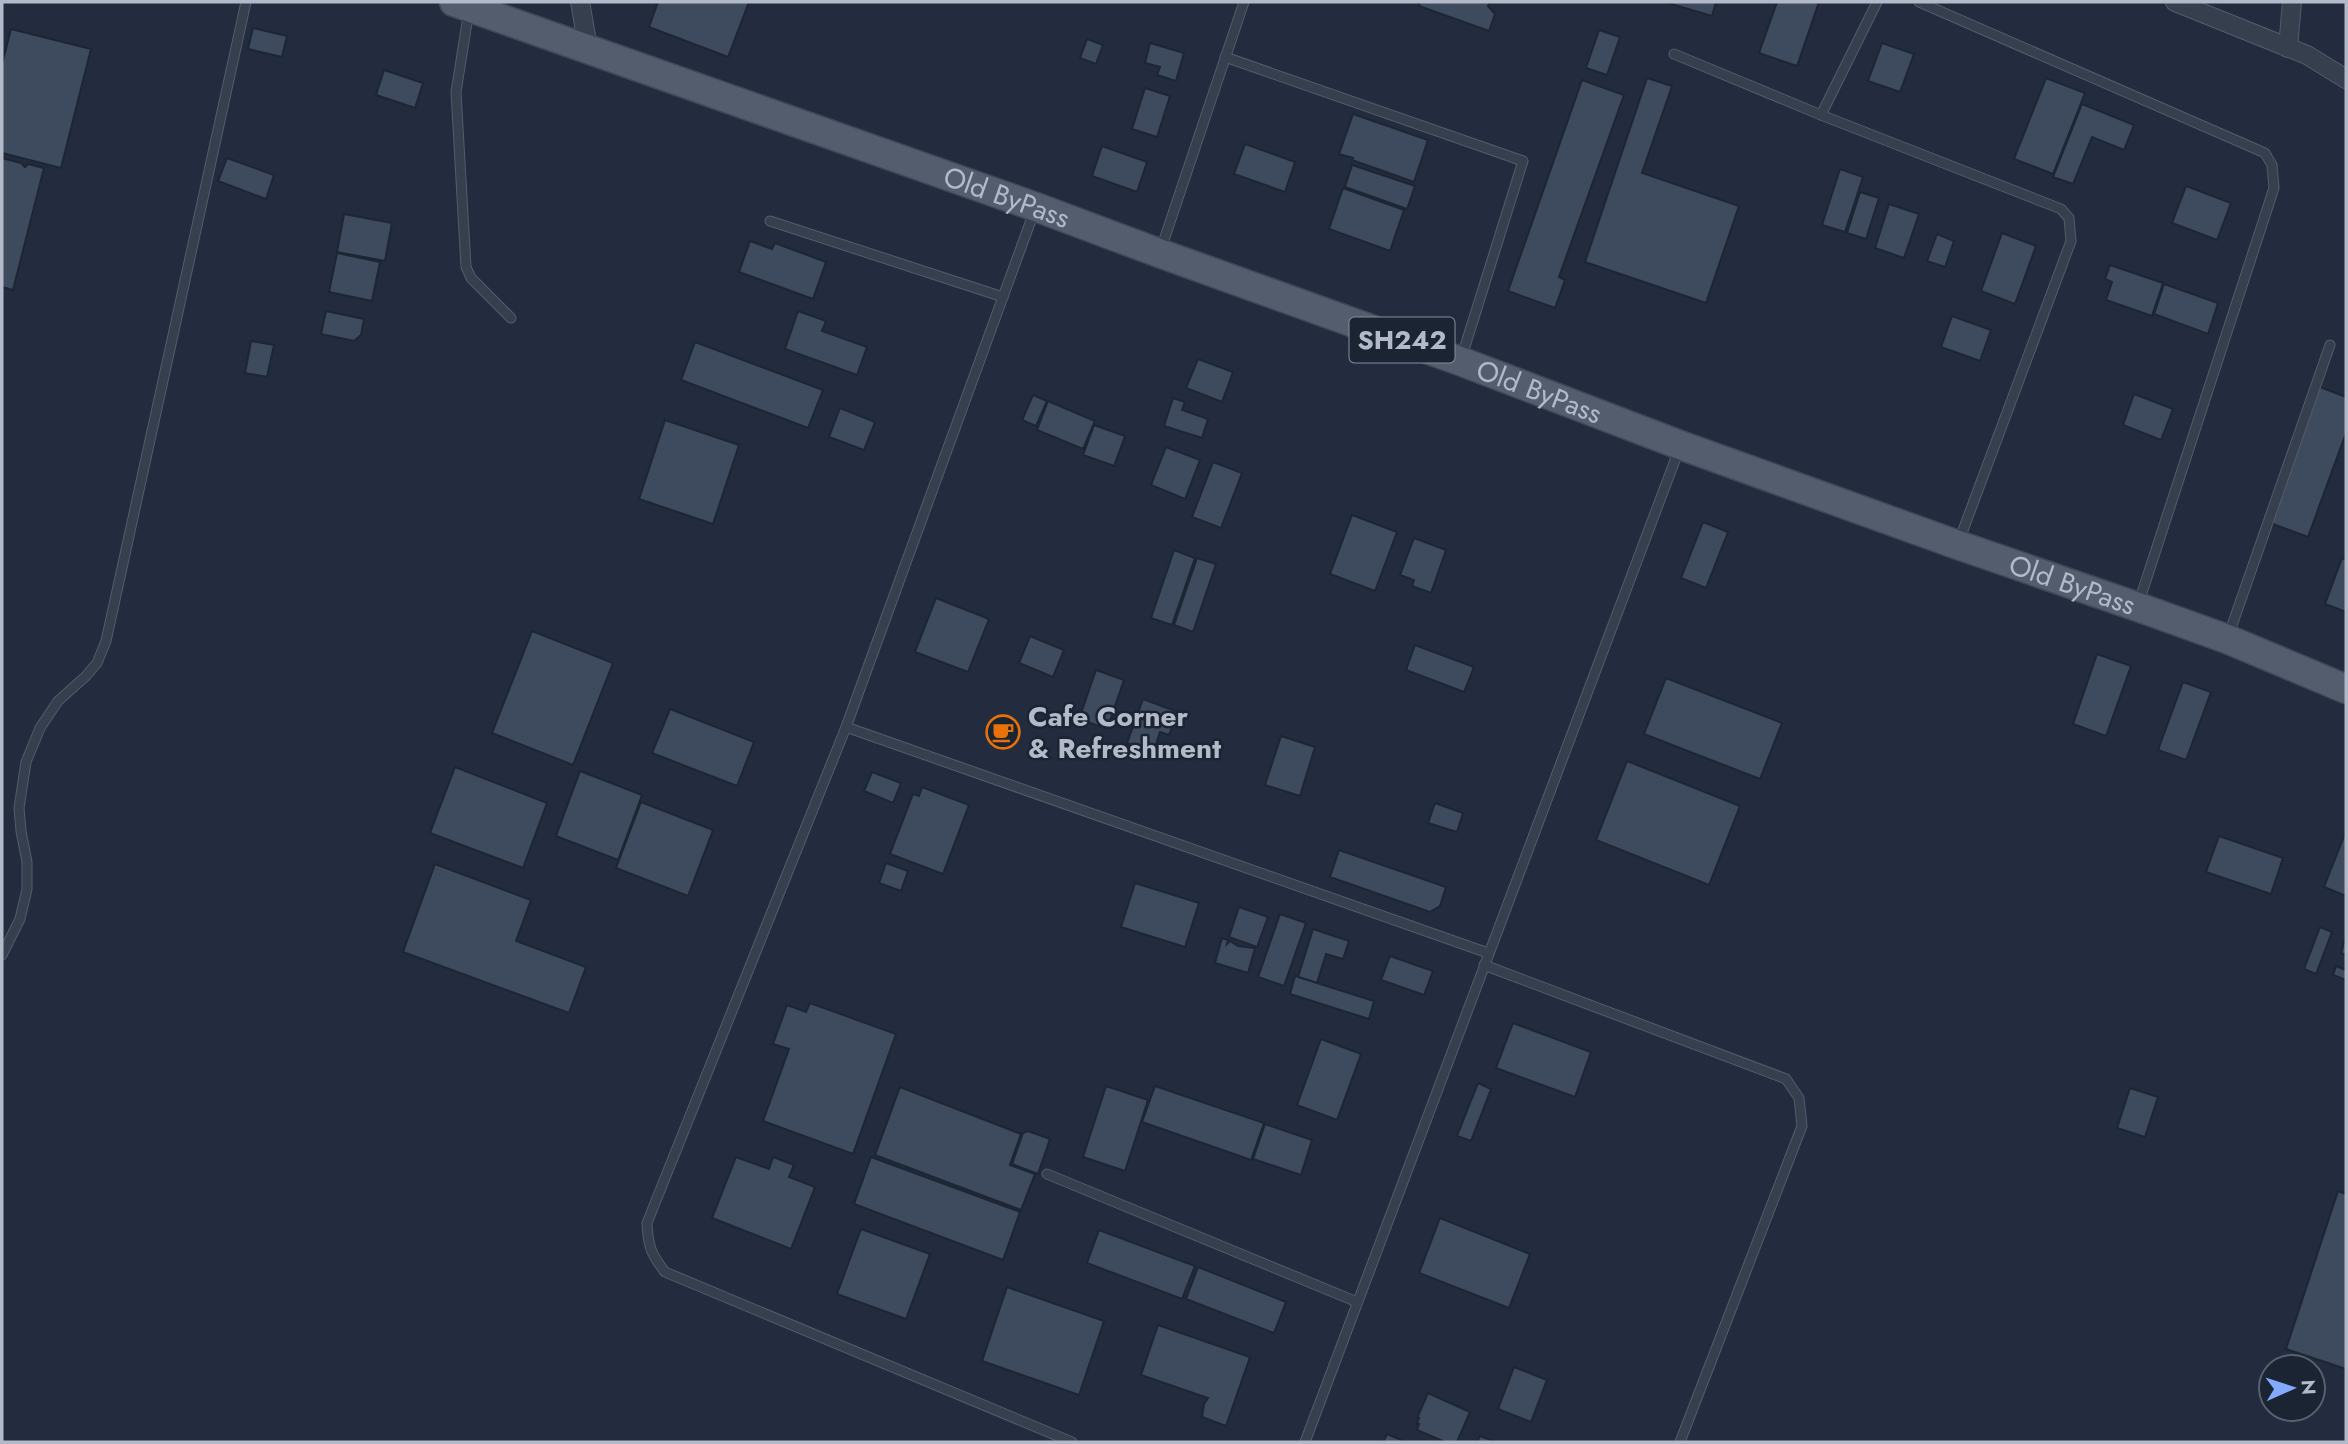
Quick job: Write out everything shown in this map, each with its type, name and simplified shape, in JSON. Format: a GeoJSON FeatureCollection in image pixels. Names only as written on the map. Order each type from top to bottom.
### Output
{"type":"FeatureCollection","features":[{"type":"Feature","properties":{"kind":"main road","name":"Old ByPass"},"geometry":{"type":"LineString","coordinates":[[462,5],[588,47],[1036,207],[1460,361],[1680,445],[2227,639],[2346,689]]}},
{"type":"Feature","properties":{"kind":"street"},"geometry":{"type":"LineString","coordinates":[[580,2],[588,47]]}},
{"type":"Feature","properties":{"kind":"street"},"geometry":{"type":"LineString","coordinates":[[2175,2],[2307,55],[2346,79]]}},
{"type":"Feature","properties":{"kind":"street"},"geometry":{"type":"LineString","coordinates":[[2288,48],[2292,2]]}},
{"type":"Feature","properties":{"kind":"lane"},"geometry":{"type":"LineString","coordinates":[[2,954],[19,919],[27,889],[27,862],[20,831],[19,808],[26,762],[40,728],[58,701],[97,663],[106,641],[246,2]]}},
{"type":"Feature","properties":{"kind":"lane"},"geometry":{"type":"LineString","coordinates":[[1159,253],[1244,2]]}},
{"type":"Feature","properties":{"kind":"lane"},"geometry":{"type":"LineString","coordinates":[[1821,115],[1877,2]]}},
{"type":"Feature","properties":{"kind":"lane"},"geometry":{"type":"LineString","coordinates":[[1919,2],[2266,153],[2272,165],[2274,188],[2138,607]]}},
{"type":"Feature","properties":{"kind":"lane"},"geometry":{"type":"LineString","coordinates":[[462,5],[456,92],[466,267],[471,278],[511,318]]}},
{"type":"Feature","properties":{"kind":"lane"},"geometry":{"type":"LineString","coordinates":[[1674,54],[2061,209],[2069,218],[2071,241],[1958,545]]}},
{"type":"Feature","properties":{"kind":"lane"},"geometry":{"type":"LineString","coordinates":[[1226,57],[1523,160],[1460,361]]}},
{"type":"Feature","properties":{"kind":"lane"},"geometry":{"type":"LineString","coordinates":[[1036,207],[846,727],[647,1223],[648,1244],[653,1258],[665,1272],[1072,1442]]}},
{"type":"Feature","properties":{"kind":"lane"},"geometry":{"type":"LineString","coordinates":[[770,221],[1003,297]]}},
{"type":"Feature","properties":{"kind":"lane"},"geometry":{"type":"LineString","coordinates":[[2227,639],[2330,345]]}},
{"type":"Feature","properties":{"kind":"lane"},"geometry":{"type":"LineString","coordinates":[[1305,1442],[1680,445]]}},
{"type":"Feature","properties":{"kind":"lane"},"geometry":{"type":"LineString","coordinates":[[846,727],[1488,953]]}},
{"type":"Feature","properties":{"kind":"lane"},"geometry":{"type":"LineString","coordinates":[[1484,965],[1786,1079],[1799,1098],[1802,1126],[1680,1442]]}},
{"type":"Feature","properties":{"kind":"lane"},"geometry":{"type":"LineString","coordinates":[[1047,1174],[1357,1302]]}},
{"type":"Feature","properties":{"kind":"building"},"geometry":{"type":"Polygon","coordinates":[[[658,2],[749,2],[728,57],[649,27],[658,2]]]}},
{"type":"Feature","properties":{"kind":"building"},"geometry":{"type":"Polygon","coordinates":[[[1420,2],[1490,2],[1488,6],[1495,14],[1489,31],[1419,6],[1420,2]]]}},
{"type":"Feature","properties":{"kind":"building"},"geometry":{"type":"Polygon","coordinates":[[[1716,2],[1712,16],[1671,4],[1716,2]]]}},
{"type":"Feature","properties":{"kind":"building"},"geometry":{"type":"Polygon","coordinates":[[[1777,2],[1819,2],[1797,66],[1759,53],[1777,2]]]}},
{"type":"Feature","properties":{"kind":"building"},"geometry":{"type":"Polygon","coordinates":[[[253,28],[287,36],[282,57],[248,49],[253,28]]]}},
{"type":"Feature","properties":{"kind":"building"},"geometry":{"type":"Polygon","coordinates":[[[11,29],[91,49],[61,168],[2,153],[2,64],[11,29]]]}},
{"type":"Feature","properties":{"kind":"building"},"geometry":{"type":"Polygon","coordinates":[[[1599,30],[1620,37],[1607,75],[1586,68],[1599,30]]]}},
{"type":"Feature","properties":{"kind":"building"},"geometry":{"type":"Polygon","coordinates":[[[1087,39],[1103,45],[1096,64],[1080,58],[1087,39]]]}},
{"type":"Feature","properties":{"kind":"building"},"geometry":{"type":"Polygon","coordinates":[[[1150,43],[1184,53],[1176,81],[1157,75],[1160,67],[1145,63],[1150,43]]]}},
{"type":"Feature","properties":{"kind":"building"},"geometry":{"type":"Polygon","coordinates":[[[1882,43],[1914,54],[1900,92],[1868,81],[1882,43]]]}},
{"type":"Feature","properties":{"kind":"building"},"geometry":{"type":"Polygon","coordinates":[[[384,70],[423,83],[415,108],[376,95],[384,70]]]}},
{"type":"Feature","properties":{"kind":"building"},"geometry":{"type":"Polygon","coordinates":[[[1647,78],[1672,86],[1642,173],[1739,206],[1706,303],[1585,262],[1647,78]]]}},
{"type":"Feature","properties":{"kind":"building"},"geometry":{"type":"Polygon","coordinates":[[[2046,78],[2085,93],[2053,174],[2014,159],[2046,78]]]}},
{"type":"Feature","properties":{"kind":"building"},"geometry":{"type":"Polygon","coordinates":[[[1582,80],[1624,95],[1559,277],[1565,280],[1555,308],[1508,291],[1582,80]]]}},
{"type":"Feature","properties":{"kind":"building"},"geometry":{"type":"Polygon","coordinates":[[[1145,88],[1170,96],[1157,137],[1132,129],[1145,88]]]}},
{"type":"Feature","properties":{"kind":"building"},"geometry":{"type":"Polygon","coordinates":[[[2082,104],[2134,125],[2124,150],[2092,137],[2073,184],[2053,177],[2082,104]]]}},
{"type":"Feature","properties":{"kind":"building"},"geometry":{"type":"Polygon","coordinates":[[[1353,114],[1428,140],[1414,182],[1339,154],[1353,114]]]}},
{"type":"Feature","properties":{"kind":"building"},"geometry":{"type":"Polygon","coordinates":[[[1245,144],[1295,162],[1285,192],[1234,174],[1245,144]]]}},
{"type":"Feature","properties":{"kind":"building"},"geometry":{"type":"Polygon","coordinates":[[[1102,146],[1147,162],[1137,192],[1092,176],[1102,146]]]}},
{"type":"Feature","properties":{"kind":"building"},"geometry":{"type":"Polygon","coordinates":[[[2,158],[21,163],[25,167],[28,164],[44,168],[13,290],[2,287],[2,158]]]}},
{"type":"Feature","properties":{"kind":"building"},"geometry":{"type":"Polygon","coordinates":[[[227,158],[274,175],[266,199],[218,181],[227,158]]]}},
{"type":"Feature","properties":{"kind":"building"},"geometry":{"type":"Polygon","coordinates":[[[1352,165],[1415,186],[1407,209],[1345,187],[1352,165]]]}},
{"type":"Feature","properties":{"kind":"building"},"geometry":{"type":"Polygon","coordinates":[[[1840,169],[1863,177],[1845,232],[1822,225],[1840,169]]]}},
{"type":"Feature","properties":{"kind":"building"},"geometry":{"type":"Polygon","coordinates":[[[2186,186],[2231,203],[2217,240],[2172,223],[2186,186]]]}},
{"type":"Feature","properties":{"kind":"building"},"geometry":{"type":"Polygon","coordinates":[[[1343,188],[1404,210],[1390,251],[1329,229],[1343,188]]]}},
{"type":"Feature","properties":{"kind":"building"},"geometry":{"type":"Polygon","coordinates":[[[1860,192],[1879,198],[1866,239],[1847,233],[1860,192]]]}},
{"type":"Feature","properties":{"kind":"building"},"geometry":{"type":"Polygon","coordinates":[[[1889,204],[1919,214],[1904,258],[1875,248],[1889,204]]]}},
{"type":"Feature","properties":{"kind":"building"},"geometry":{"type":"Polygon","coordinates":[[[344,214],[392,223],[385,261],[337,252],[344,214]]]}},
{"type":"Feature","properties":{"kind":"building"},"geometry":{"type":"Polygon","coordinates":[[[2002,233],[2036,246],[2015,304],[1981,291],[2002,233]]]}},
{"type":"Feature","properties":{"kind":"building"},"geometry":{"type":"Polygon","coordinates":[[[1937,234],[1954,241],[1945,267],[1927,261],[1937,234]]]}},
{"type":"Feature","properties":{"kind":"building"},"geometry":{"type":"Polygon","coordinates":[[[750,241],[772,249],[775,243],[826,262],[813,299],[739,272],[750,241]]]}},
{"type":"Feature","properties":{"kind":"building"},"geometry":{"type":"Polygon","coordinates":[[[337,253],[380,262],[372,301],[329,292],[337,253]]]}},
{"type":"Feature","properties":{"kind":"building"},"geometry":{"type":"Polygon","coordinates":[[[2110,265],[2163,283],[2152,316],[2106,300],[2112,282],[2105,279],[2110,265]]]}},
{"type":"Feature","properties":{"kind":"building"},"geometry":{"type":"Polygon","coordinates":[[[2164,284],[2218,303],[2208,334],[2154,314],[2164,284]]]}},
{"type":"Feature","properties":{"kind":"building"},"geometry":{"type":"Polygon","coordinates":[[[326,311],[364,319],[361,335],[354,341],[321,334],[326,311]]]}},
{"type":"Feature","properties":{"kind":"building"},"geometry":{"type":"Polygon","coordinates":[[[798,311],[826,321],[822,331],[867,347],[857,375],[785,349],[798,311]]]}},
{"type":"Feature","properties":{"kind":"building"},"geometry":{"type":"Polygon","coordinates":[[[1952,316],[1991,330],[1980,361],[1941,347],[1952,316]]]}},
{"type":"Feature","properties":{"kind":"building"},"geometry":{"type":"Polygon","coordinates":[[[251,341],[274,345],[267,377],[245,373],[251,341]]]}},
{"type":"Feature","properties":{"kind":"building"},"geometry":{"type":"Polygon","coordinates":[[[695,342],[823,390],[808,428],[681,380],[695,342]]]}},
{"type":"Feature","properties":{"kind":"building"},"geometry":{"type":"Polygon","coordinates":[[[1198,359],[1233,372],[1222,402],[1186,388],[1198,359]]]}},
{"type":"Feature","properties":{"kind":"building"},"geometry":{"type":"Polygon","coordinates":[[[2320,387],[2346,397],[2346,433],[2308,537],[2270,523],[2320,387]]]}},
{"type":"Feature","properties":{"kind":"building"},"geometry":{"type":"Polygon","coordinates":[[[2134,394],[2173,409],[2161,440],[2123,425],[2134,394]]]}},
{"type":"Feature","properties":{"kind":"building"},"geometry":{"type":"Polygon","coordinates":[[[1033,395],[1047,401],[1036,426],[1022,420],[1033,395]]]}},
{"type":"Feature","properties":{"kind":"building"},"geometry":{"type":"Polygon","coordinates":[[[1173,398],[1185,402],[1182,410],[1208,419],[1202,438],[1164,426],[1173,398]]]}},
{"type":"Feature","properties":{"kind":"building"},"geometry":{"type":"Polygon","coordinates":[[[1048,401],[1095,421],[1083,449],[1037,430],[1048,401]]]}},
{"type":"Feature","properties":{"kind":"building"},"geometry":{"type":"Polygon","coordinates":[[[840,408],[875,422],[864,450],[829,437],[840,408]]]}},
{"type":"Feature","properties":{"kind":"building"},"geometry":{"type":"Polygon","coordinates":[[[665,420],[739,445],[713,524],[639,499],[665,420]]]}},
{"type":"Feature","properties":{"kind":"building"},"geometry":{"type":"Polygon","coordinates":[[[1094,425],[1125,436],[1114,466],[1083,455],[1094,425]]]}},
{"type":"Feature","properties":{"kind":"building"},"geometry":{"type":"Polygon","coordinates":[[[1166,447],[1200,460],[1185,499],[1151,485],[1166,447]]]}},
{"type":"Feature","properties":{"kind":"building"},"geometry":{"type":"Polygon","coordinates":[[[1213,462],[1242,473],[1221,528],[1192,517],[1213,462]]]}},
{"type":"Feature","properties":{"kind":"building"},"geometry":{"type":"Polygon","coordinates":[[[1352,515],[1397,532],[1375,591],[1330,574],[1352,515]]]}},
{"type":"Feature","properties":{"kind":"building"},"geometry":{"type":"Polygon","coordinates":[[[1703,522],[1728,532],[1706,588],[1681,578],[1703,522]]]}},
{"type":"Feature","properties":{"kind":"building"},"geometry":{"type":"Polygon","coordinates":[[[1414,538],[1446,550],[1431,593],[1412,586],[1414,580],[1400,575],[1414,538]]]}},
{"type":"Feature","properties":{"kind":"building"},"geometry":{"type":"Polygon","coordinates":[[[1174,550],[1195,558],[1172,625],[1151,618],[1174,550]]]}},
{"type":"Feature","properties":{"kind":"building"},"geometry":{"type":"Polygon","coordinates":[[[1197,558],[1216,564],[1193,632],[1174,625],[1197,558]]]}},
{"type":"Feature","properties":{"kind":"building"},"geometry":{"type":"Polygon","coordinates":[[[2342,558],[2346,560],[2346,612],[2325,604],[2342,558]]]}},
{"type":"Feature","properties":{"kind":"building"},"geometry":{"type":"Polygon","coordinates":[[[936,598],[989,619],[968,672],[915,652],[936,598]]]}},
{"type":"Feature","properties":{"kind":"building"},"geometry":{"type":"Polygon","coordinates":[[[532,631],[613,663],[573,765],[492,733],[532,631]]]}},
{"type":"Feature","properties":{"kind":"building"},"geometry":{"type":"Polygon","coordinates":[[[1030,636],[1064,650],[1053,677],[1019,663],[1030,636]]]}},
{"type":"Feature","properties":{"kind":"building"},"geometry":{"type":"Polygon","coordinates":[[[1415,645],[1474,667],[1464,692],[1406,670],[1415,645]]]}},
{"type":"Feature","properties":{"kind":"building"},"geometry":{"type":"Polygon","coordinates":[[[2097,654],[2131,666],[2106,736],[2073,724],[2097,654]]]}},
{"type":"Feature","properties":{"kind":"building"},"geometry":{"type":"Polygon","coordinates":[[[1096,670],[1124,680],[1107,729],[1079,719],[1096,670]]]}},
{"type":"Feature","properties":{"kind":"building"},"geometry":{"type":"Polygon","coordinates":[[[1666,678],[1782,723],[1760,779],[1644,734],[1666,678]]]}},
{"type":"Feature","properties":{"kind":"building"},"geometry":{"type":"Polygon","coordinates":[[[2183,682],[2211,692],[2186,760],[2158,750],[2183,682]]]}},
{"type":"Feature","properties":{"kind":"building"},"geometry":{"type":"Polygon","coordinates":[[[1143,699],[1178,712],[1169,735],[1160,732],[1153,753],[1127,743],[1143,699]]]}},
{"type":"Feature","properties":{"kind":"building"},"geometry":{"type":"Polygon","coordinates":[[[670,709],[754,742],[737,786],[652,753],[670,709]]]}},
{"type":"Feature","properties":{"kind":"building"},"geometry":{"type":"Polygon","coordinates":[[[1281,736],[1315,747],[1300,796],[1265,785],[1281,736]]]}},
{"type":"Feature","properties":{"kind":"building"},"geometry":{"type":"Polygon","coordinates":[[[1627,761],[1740,806],[1709,885],[1596,840],[1627,761]]]}},
{"type":"Feature","properties":{"kind":"building"},"geometry":{"type":"Polygon","coordinates":[[[455,767],[547,803],[523,868],[430,833],[455,767]]]}},
{"type":"Feature","properties":{"kind":"building"},"geometry":{"type":"Polygon","coordinates":[[[580,771],[642,795],[618,860],[556,836],[580,771]]]}},
{"type":"Feature","properties":{"kind":"building"},"geometry":{"type":"Polygon","coordinates":[[[872,772],[901,783],[893,803],[864,791],[872,772]]]}},
{"type":"Feature","properties":{"kind":"building"},"geometry":{"type":"Polygon","coordinates":[[[922,787],[969,805],[943,874],[890,854],[913,794],[919,796],[922,787]]]}},
{"type":"Feature","properties":{"kind":"building"},"geometry":{"type":"Polygon","coordinates":[[[641,802],[713,830],[688,896],[616,868],[641,802]]]}},
{"type":"Feature","properties":{"kind":"building"},"geometry":{"type":"Polygon","coordinates":[[[1435,803],[1463,813],[1457,832],[1428,823],[1435,803]]]}},
{"type":"Feature","properties":{"kind":"building"},"geometry":{"type":"Polygon","coordinates":[[[2346,831],[2346,896],[2324,887],[2346,831]]]}},
{"type":"Feature","properties":{"kind":"building"},"geometry":{"type":"Polygon","coordinates":[[[2219,836],[2283,858],[2271,894],[2206,872],[2219,836]]]}},
{"type":"Feature","properties":{"kind":"building"},"geometry":{"type":"Polygon","coordinates":[[[1339,850],[1446,887],[1440,906],[1430,912],[1330,877],[1339,850]]]}},
{"type":"Feature","properties":{"kind":"building"},"geometry":{"type":"Polygon","coordinates":[[[886,863],[908,871],[901,891],[879,883],[886,863]]]}},
{"type":"Feature","properties":{"kind":"building"},"geometry":{"type":"Polygon","coordinates":[[[435,864],[531,900],[516,941],[586,967],[569,1013],[403,952],[435,864]]]}},
{"type":"Feature","properties":{"kind":"building"},"geometry":{"type":"Polygon","coordinates":[[[1135,883],[1199,903],[1185,947],[1121,927],[1135,883]]]}},
{"type":"Feature","properties":{"kind":"building"},"geometry":{"type":"Polygon","coordinates":[[[1239,907],[1268,917],[1257,947],[1229,937],[1239,907]]]}},
{"type":"Feature","properties":{"kind":"building"},"geometry":{"type":"Polygon","coordinates":[[[1280,914],[1306,923],[1284,986],[1258,977],[1280,914]]]}},
{"type":"Feature","properties":{"kind":"building"},"geometry":{"type":"Polygon","coordinates":[[[2320,927],[2332,932],[2316,974],[2304,969],[2320,927]]]}},
{"type":"Feature","properties":{"kind":"building"},"geometry":{"type":"Polygon","coordinates":[[[1313,929],[1349,941],[1343,959],[1326,954],[1317,983],[1298,977],[1313,929]]]}},
{"type":"Feature","properties":{"kind":"building"},"geometry":{"type":"Polygon","coordinates":[[[2346,936],[2346,955],[2341,953],[2346,936]]]}},
{"type":"Feature","properties":{"kind":"building"},"geometry":{"type":"Polygon","coordinates":[[[1222,938],[1228,940],[1227,944],[1230,941],[1238,946],[1255,948],[1248,973],[1215,963],[1222,938]]]}},
{"type":"Feature","properties":{"kind":"building"},"geometry":{"type":"Polygon","coordinates":[[[1390,956],[1433,971],[1424,995],[1381,980],[1390,956]]]}},
{"type":"Feature","properties":{"kind":"building"},"geometry":{"type":"Polygon","coordinates":[[[2336,966],[2346,970],[2346,980],[2333,975],[2336,966]]]}},
{"type":"Feature","properties":{"kind":"building"},"geometry":{"type":"Polygon","coordinates":[[[1295,976],[1374,1001],[1369,1019],[1290,994],[1295,976]]]}},
{"type":"Feature","properties":{"kind":"building"},"geometry":{"type":"Polygon","coordinates":[[[810,1003],[896,1034],[853,1154],[763,1121],[789,1049],[773,1044],[787,1005],[806,1012],[810,1003]]]}},
{"type":"Feature","properties":{"kind":"building"},"geometry":{"type":"Polygon","coordinates":[[[1513,1023],[1591,1052],[1575,1097],[1496,1068],[1513,1023]]]}},
{"type":"Feature","properties":{"kind":"building"},"geometry":{"type":"Polygon","coordinates":[[[1321,1039],[1361,1054],[1337,1120],[1297,1105],[1321,1039]]]}},
{"type":"Feature","properties":{"kind":"building"},"geometry":{"type":"Polygon","coordinates":[[[1478,1083],[1491,1089],[1471,1141],[1457,1136],[1478,1083]]]}},
{"type":"Feature","properties":{"kind":"building"},"geometry":{"type":"Polygon","coordinates":[[[1106,1086],[1148,1100],[1125,1171],[1083,1157],[1106,1086]]]}},
{"type":"Feature","properties":{"kind":"building"},"geometry":{"type":"Polygon","coordinates":[[[1155,1086],[1264,1123],[1251,1160],[1142,1122],[1155,1086]]]}},
{"type":"Feature","properties":{"kind":"building"},"geometry":{"type":"Polygon","coordinates":[[[900,1087],[1021,1134],[1010,1165],[1035,1174],[1021,1210],[875,1155],[900,1087]]]}},
{"type":"Feature","properties":{"kind":"building"},"geometry":{"type":"Polygon","coordinates":[[[2130,1088],[2158,1097],[2145,1137],[2117,1128],[2130,1088]]]}},
{"type":"Feature","properties":{"kind":"building"},"geometry":{"type":"Polygon","coordinates":[[[1265,1124],[1312,1140],[1301,1175],[1253,1159],[1265,1124]]]}},
{"type":"Feature","properties":{"kind":"building"},"geometry":{"type":"Polygon","coordinates":[[[1028,1131],[1050,1139],[1038,1174],[1012,1164],[1023,1133],[1028,1131]]]}},
{"type":"Feature","properties":{"kind":"building"},"geometry":{"type":"Polygon","coordinates":[[[736,1157],[769,1169],[773,1157],[794,1165],[789,1177],[815,1187],[791,1249],[712,1218],[736,1157]]]}},
{"type":"Feature","properties":{"kind":"building"},"geometry":{"type":"Polygon","coordinates":[[[871,1157],[1020,1212],[1003,1260],[854,1204],[871,1157]]]}},
{"type":"Feature","properties":{"kind":"building"},"geometry":{"type":"Polygon","coordinates":[[[2338,1191],[2346,1194],[2346,1369],[2327,1363],[2327,1353],[2298,1353],[2286,1349],[2338,1191]]]}},
{"type":"Feature","properties":{"kind":"building"},"geometry":{"type":"Polygon","coordinates":[[[1440,1218],[1530,1254],[1509,1308],[1419,1273],[1440,1218]]]}},
{"type":"Feature","properties":{"kind":"building"},"geometry":{"type":"Polygon","coordinates":[[[861,1229],[930,1254],[906,1319],[837,1294],[861,1229]]]}},
{"type":"Feature","properties":{"kind":"building"},"geometry":{"type":"Polygon","coordinates":[[[1099,1230],[1195,1266],[1182,1299],[1087,1263],[1099,1230]]]}},
{"type":"Feature","properties":{"kind":"building"},"geometry":{"type":"Polygon","coordinates":[[[1198,1267],[1286,1302],[1274,1333],[1186,1299],[1198,1267]]]}},
{"type":"Feature","properties":{"kind":"building"},"geometry":{"type":"Polygon","coordinates":[[[1007,1287],[1104,1321],[1079,1395],[982,1361],[1007,1287]]]}},
{"type":"Feature","properties":{"kind":"building"},"geometry":{"type":"Polygon","coordinates":[[[1158,1325],[1250,1357],[1226,1426],[1202,1417],[1208,1398],[1141,1375],[1158,1325]]]}},
{"type":"Feature","properties":{"kind":"building"},"geometry":{"type":"Polygon","coordinates":[[[1514,1367],[1547,1380],[1531,1422],[1498,1409],[1514,1367]]]}},
{"type":"Feature","properties":{"kind":"building"},"geometry":{"type":"Polygon","coordinates":[[[1428,1393],[1470,1412],[1457,1442],[1445,1442],[1417,1430],[1417,1418],[1428,1393]]]}},
{"type":"Feature","properties":{"kind":"building"},"geometry":{"type":"Polygon","coordinates":[[[1387,1434],[1406,1442],[1383,1442],[1387,1434]]]}},
{"type":"Feature","properties":{"kind":"building"},"geometry":{"type":"Polygon","coordinates":[[[1480,1436],[1496,1442],[1477,1442],[1480,1436]]]}},
{"type":"Feature","properties":{"kind":"place","name":"Cafe Corner & Refreshment"},"geometry":{"type":"Point","coordinates":[1003,732]}}]}
